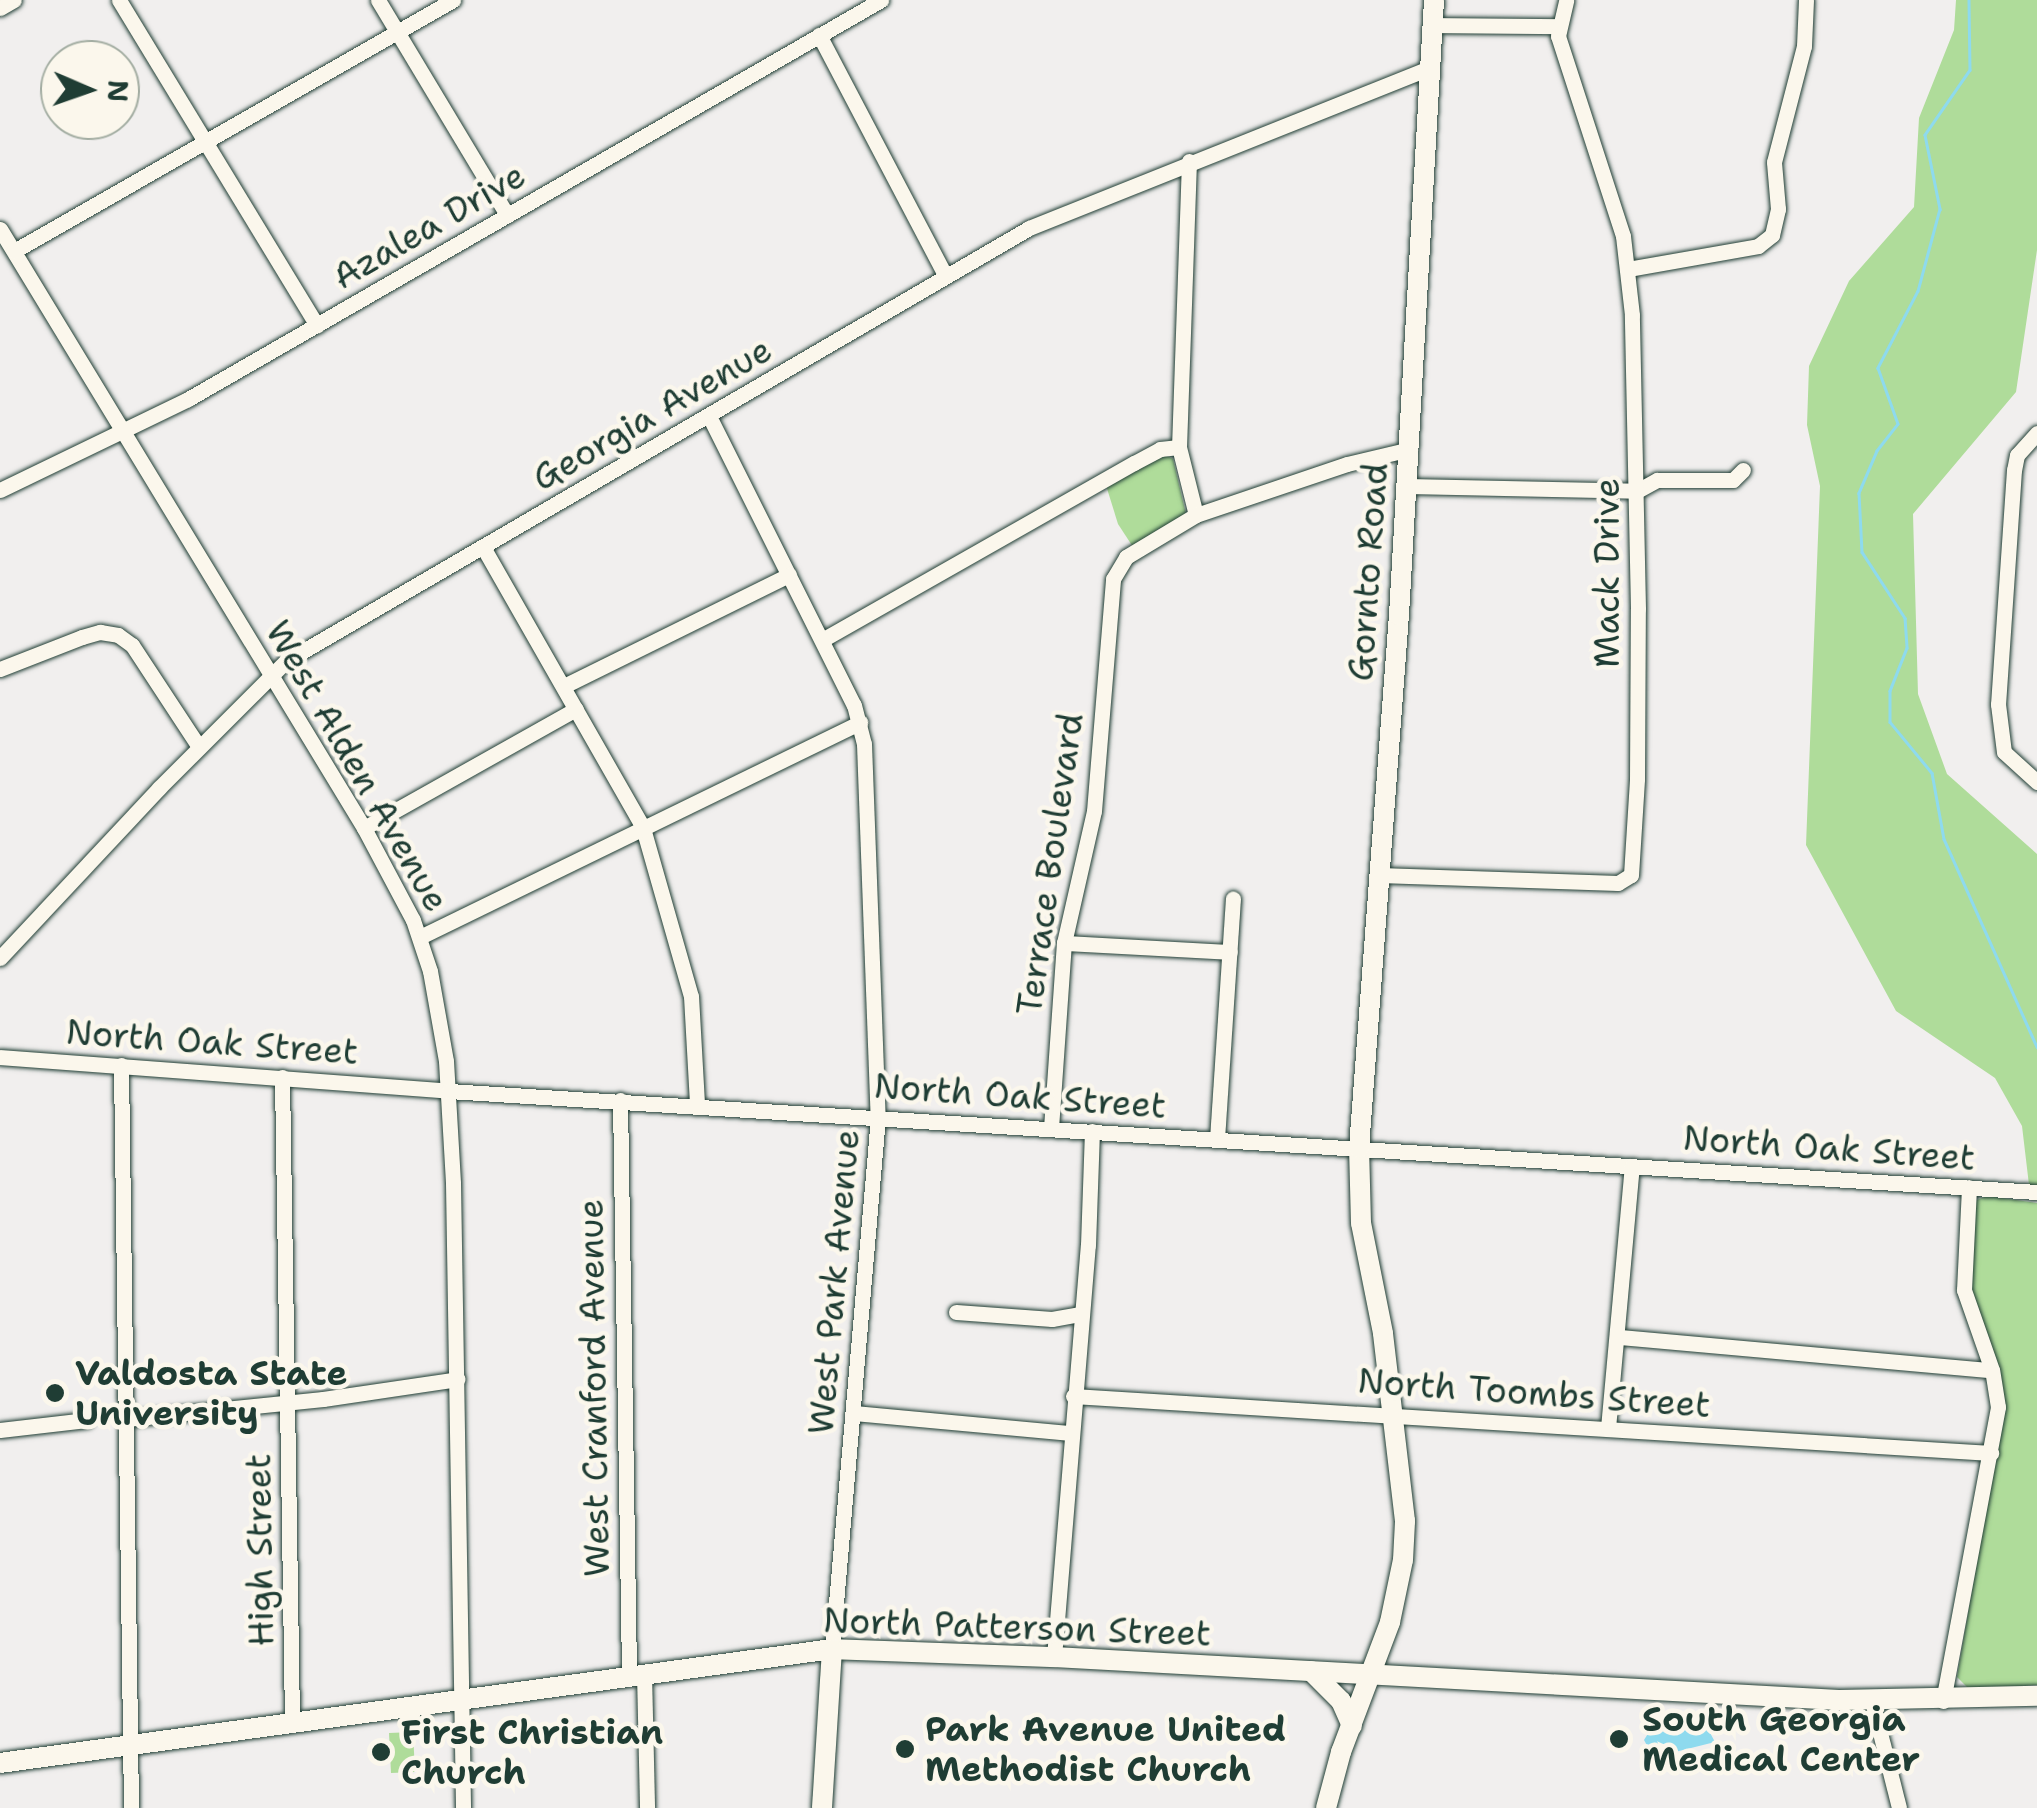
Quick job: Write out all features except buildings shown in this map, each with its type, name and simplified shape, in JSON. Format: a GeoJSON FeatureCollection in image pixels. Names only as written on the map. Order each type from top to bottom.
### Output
{"type":"FeatureCollection","features":[{"type":"Feature","properties":{"kind":"main road","name":"Gornto Road"},"geometry":{"type":"LineString","coordinates":[[1326,1808],[1373,1674],[1403,1560],[1405,1521],[1383,1332],[1361,1223],[1359,1148],[1408,486],[1434,0]]}},
{"type":"Feature","properties":{"kind":"main road","name":"North Patterson Street"},"geometry":{"type":"LineString","coordinates":[[0,1763],[832,1649],[1872,1700],[2037,1696]]}},
{"type":"Feature","properties":{"kind":"main road"},"geometry":{"type":"LineString","coordinates":[[822,1808],[832,1649]]}},
{"type":"Feature","properties":{"kind":"main road"},"geometry":{"type":"LineString","coordinates":[[1311,1671],[1341,1701],[1352,1726]]}},
{"type":"Feature","properties":{"kind":"street"},"geometry":{"type":"LineString","coordinates":[[0,8],[14,0]]}},
{"type":"Feature","properties":{"kind":"street"},"geometry":{"type":"LineString","coordinates":[[119,0],[317,326]]}},
{"type":"Feature","properties":{"kind":"street"},"geometry":{"type":"LineString","coordinates":[[378,0],[508,216]]}},
{"type":"Feature","properties":{"kind":"street"},"geometry":{"type":"LineString","coordinates":[[14,251],[453,0]]}},
{"type":"Feature","properties":{"kind":"street"},"geometry":{"type":"LineString","coordinates":[[844,0],[853,16]]}},
{"type":"Feature","properties":{"kind":"street","name":"Azalea Drive"},"geometry":{"type":"LineString","coordinates":[[0,490],[93,444],[125,433],[881,0]]}},
{"type":"Feature","properties":{"kind":"street"},"geometry":{"type":"LineString","coordinates":[[1433,25],[1559,26],[1566,0]]}},
{"type":"Feature","properties":{"kind":"street"},"geometry":{"type":"LineString","coordinates":[[1628,269],[1758,246],[1772,234],[1778,209],[1774,162],[1804,46],[1806,0]]}},
{"type":"Feature","properties":{"kind":"street","name":"Mack Drive"},"geometry":{"type":"LineString","coordinates":[[1379,875],[1618,883],[1631,875],[1637,780],[1637,491],[1628,269],[1623,236],[1562,51],[1559,26]]}},
{"type":"Feature","properties":{"kind":"street"},"geometry":{"type":"LineString","coordinates":[[819,35],[944,275]]}},
{"type":"Feature","properties":{"kind":"street","name":"Georgia Avenue"},"geometry":{"type":"LineString","coordinates":[[0,958],[286,661],[944,275],[1070,208],[1431,67]]}},
{"type":"Feature","properties":{"kind":"street"},"geometry":{"type":"LineString","coordinates":[[1189,161],[1179,447],[1196,515]]}},
{"type":"Feature","properties":{"kind":"street","name":"West Alden Avenue"},"geometry":{"type":"LineString","coordinates":[[0,229],[364,828],[420,937],[430,971],[448,1091],[458,1379],[463,1808]]}},
{"type":"Feature","properties":{"kind":"street","name":"West Park Avenue"},"geometry":{"type":"LineString","coordinates":[[709,416],[860,722],[869,838],[878,1117],[832,1649]]}},
{"type":"Feature","properties":{"kind":"street"},"geometry":{"type":"LineString","coordinates":[[2037,433],[2017,455],[2014,470],[1998,704],[2004,752],[2037,782]]}},
{"type":"Feature","properties":{"kind":"street"},"geometry":{"type":"LineString","coordinates":[[822,640],[1134,463],[1160,449],[1179,447]]}},
{"type":"Feature","properties":{"kind":"street","name":"Terrace Boulevard"},"geometry":{"type":"LineString","coordinates":[[1050,1128],[1064,943],[1094,811],[1114,580],[1126,557],[1196,515],[1347,464],[1410,450]]}},
{"type":"Feature","properties":{"kind":"street"},"geometry":{"type":"LineString","coordinates":[[1408,486],[1637,491],[1657,480],[1733,480],[1743,470]]}},
{"type":"Feature","properties":{"kind":"street"},"geometry":{"type":"LineString","coordinates":[[483,546],[642,828],[691,996],[696,1104]]}},
{"type":"Feature","properties":{"kind":"street"},"geometry":{"type":"LineString","coordinates":[[564,686],[789,576]]}},
{"type":"Feature","properties":{"kind":"street"},"geometry":{"type":"LineString","coordinates":[[0,670],[82,636],[118,634],[132,645],[200,747]]}},
{"type":"Feature","properties":{"kind":"street"},"geometry":{"type":"LineString","coordinates":[[364,828],[576,709]]}},
{"type":"Feature","properties":{"kind":"street"},"geometry":{"type":"LineString","coordinates":[[420,937],[860,722]]}},
{"type":"Feature","properties":{"kind":"street"},"geometry":{"type":"LineString","coordinates":[[1217,1139],[1233,898]]}},
{"type":"Feature","properties":{"kind":"street"},"geometry":{"type":"LineString","coordinates":[[1064,943],[1230,952]]}},
{"type":"Feature","properties":{"kind":"street","name":"North Oak Street"},"geometry":{"type":"LineString","coordinates":[[0,1057],[448,1091],[2037,1192]]}},
{"type":"Feature","properties":{"kind":"street"},"geometry":{"type":"LineString","coordinates":[[121,1065],[131,1808]]}},
{"type":"Feature","properties":{"kind":"street","name":"High Street"},"geometry":{"type":"LineString","coordinates":[[282,1077],[292,1722]]}},
{"type":"Feature","properties":{"kind":"street","name":"West Cranford Avenue"},"geometry":{"type":"LineString","coordinates":[[620,1100],[636,1674],[647,1808]]}},
{"type":"Feature","properties":{"kind":"street"},"geometry":{"type":"LineString","coordinates":[[1054,1657],[1082,1314],[1092,1131]]}},
{"type":"Feature","properties":{"kind":"street"},"geometry":{"type":"LineString","coordinates":[[1608,1428],[1632,1166]]}},
{"type":"Feature","properties":{"kind":"street"},"geometry":{"type":"LineString","coordinates":[[1943,1701],[1998,1407],[1992,1370],[1964,1290],[1968,1186]]}},
{"type":"Feature","properties":{"kind":"street"},"geometry":{"type":"LineString","coordinates":[[956,1312],[1052,1319],[1082,1314]]}},
{"type":"Feature","properties":{"kind":"street"},"geometry":{"type":"LineString","coordinates":[[1619,1336],[1992,1370]]}},
{"type":"Feature","properties":{"kind":"street"},"geometry":{"type":"LineString","coordinates":[[126,1419],[288,1404],[458,1379]]}},
{"type":"Feature","properties":{"kind":"street","name":"North Toombs Street"},"geometry":{"type":"LineString","coordinates":[[1074,1396],[1393,1412],[1991,1452]]}},
{"type":"Feature","properties":{"kind":"street"},"geometry":{"type":"LineString","coordinates":[[854,1413],[1072,1434]]}},
{"type":"Feature","properties":{"kind":"street"},"geometry":{"type":"LineString","coordinates":[[0,1430],[86,1420]]}},
{"type":"Feature","properties":{"kind":"street"},"geometry":{"type":"LineString","coordinates":[[1872,1700],[1900,1808]]}},
{"type":"Feature","properties":{"kind":"green space"},"geometry":{"type":"Polygon","coordinates":[[[1956,0],[2037,0],[2037,250],[2016,392],[1913,514],[1918,694],[1947,774],[2037,854],[2037,1186],[2029,1185],[2022,1126],[1995,1078],[1896,1011],[1806,845],[1820,486],[1807,425],[1809,366],[1849,281],[1914,207],[1919,118],[1954,30],[1956,0]]]}},
{"type":"Feature","properties":{"kind":"green space"},"geometry":{"type":"Polygon","coordinates":[[[1160,452],[1173,459],[1186,514],[1133,547],[1118,524],[1105,482],[1160,452]]]}},
{"type":"Feature","properties":{"kind":"green space"},"geometry":{"type":"Polygon","coordinates":[[[1987,1196],[2037,1203],[2037,1685],[1969,1689],[1957,1677],[2000,1429],[1967,1295],[1974,1201],[1987,1196]]]}},
{"type":"Feature","properties":{"kind":"green space"},"geometry":{"type":"Polygon","coordinates":[[[413,1732],[415,1772],[391,1773],[389,1733],[413,1732]]]}},
{"type":"Feature","properties":{"kind":"water"},"geometry":{"type":"Polygon","coordinates":[[[1654,1724],[1708,1729],[1715,1742],[1671,1753],[1667,1770],[1661,1771],[1644,1740],[1654,1724]]]}},
{"type":"Feature","properties":{"kind":"waterway"},"geometry":{"type":"LineString","coordinates":[[1969,0],[1970,70],[1925,135],[1940,209],[1918,291],[1878,368],[1898,424],[1877,451],[1859,493],[1862,552],[1905,618],[1907,648],[1890,691],[1890,722],[1932,773],[1944,839],[2037,1047]]}},
{"type":"Feature","properties":{"kind":"place","name":"Valdosta State University"},"geometry":{"type":"Point","coordinates":[55,1393]}},
{"type":"Feature","properties":{"kind":"place","name":"South Georgia Medical Center"},"geometry":{"type":"Point","coordinates":[1619,1739]}},
{"type":"Feature","properties":{"kind":"place","name":"Park Avenue United Methodist Church"},"geometry":{"type":"Point","coordinates":[905,1749]}},
{"type":"Feature","properties":{"kind":"place","name":"First Christian Church"},"geometry":{"type":"Point","coordinates":[381,1752]}}]}
